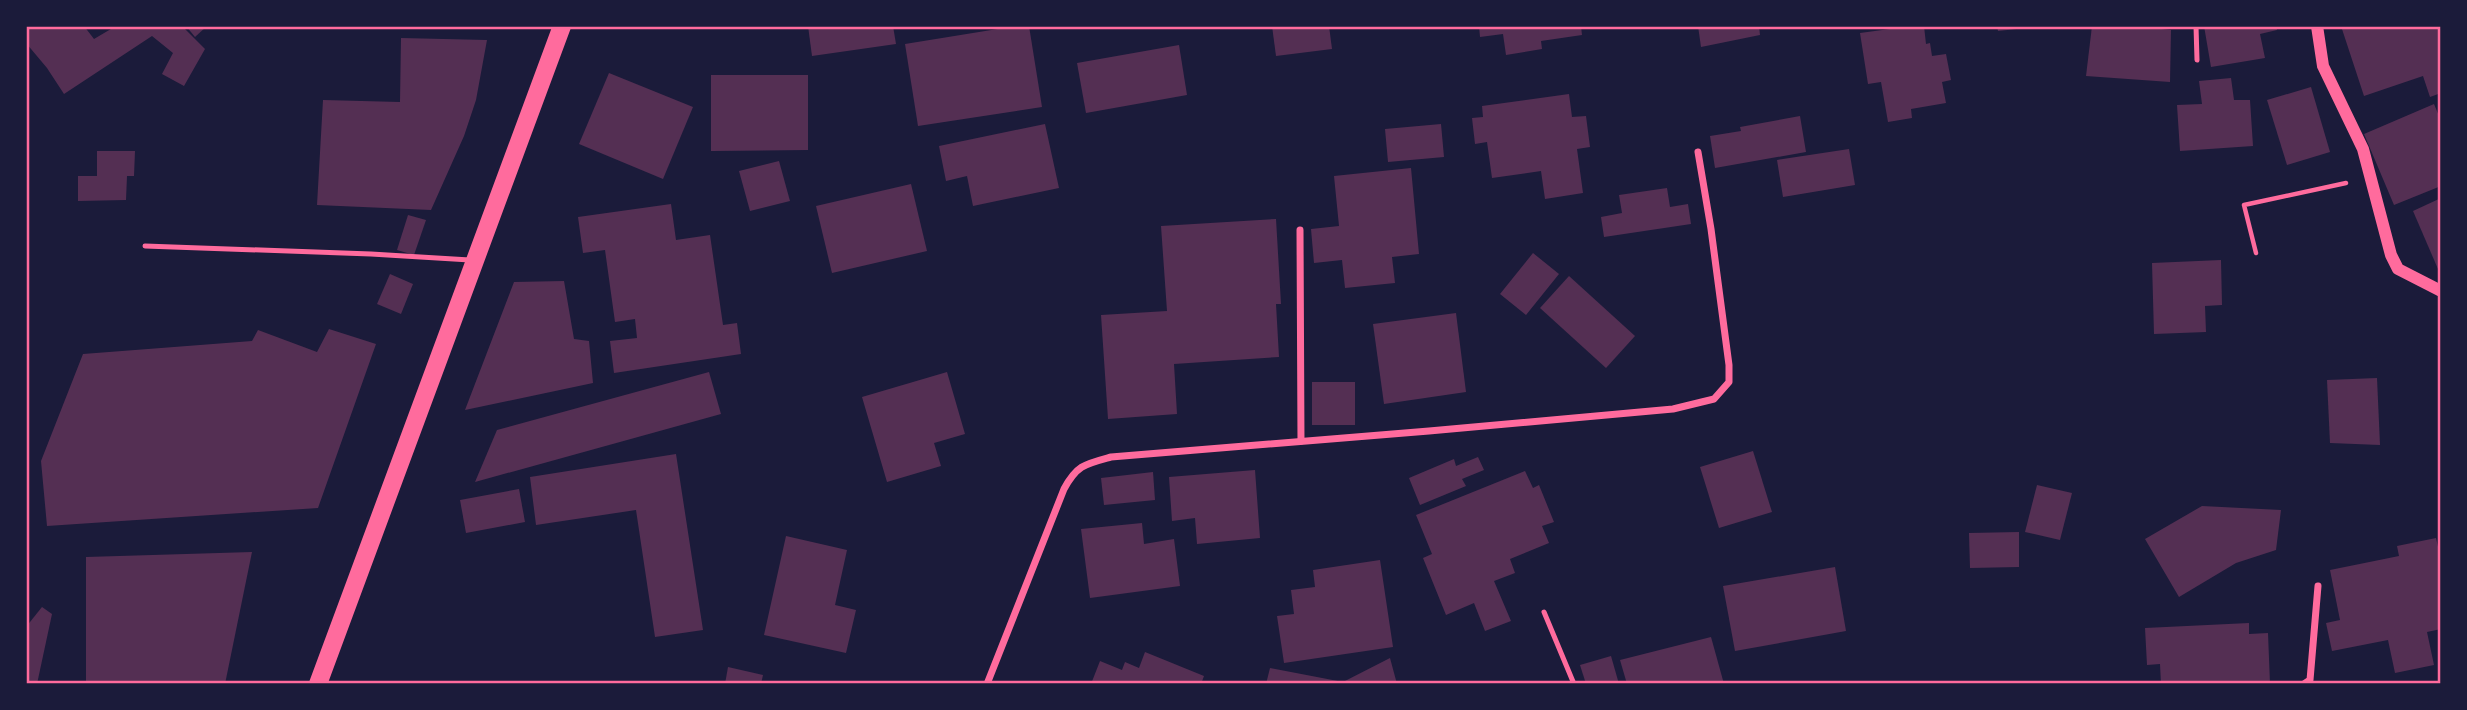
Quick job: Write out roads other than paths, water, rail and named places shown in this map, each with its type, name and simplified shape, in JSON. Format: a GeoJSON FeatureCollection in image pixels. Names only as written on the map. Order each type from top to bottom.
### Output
{"type":"FeatureCollection","features":[{"type":"Feature","properties":{"kind":"main road"},"geometry":{"type":"LineString","coordinates":[[318,684],[562,26]]}},
{"type":"Feature","properties":{"kind":"street"},"geometry":{"type":"LineString","coordinates":[[2317,26],[2323,66],[2363,149],[2391,255],[2398,268],[2441,290]]}},
{"type":"Feature","properties":{"kind":"street"},"geometry":{"type":"LineString","coordinates":[[987,684],[1064,489],[1072,473],[1089,463],[1111,457],[1673,409],[1714,399],[1729,382],[1729,365],[1698,152]]}},
{"type":"Feature","properties":{"kind":"street"},"geometry":{"type":"LineString","coordinates":[[1300,230],[1301,441]]}},
{"type":"Feature","properties":{"kind":"street"},"geometry":{"type":"LineString","coordinates":[[2304,684],[2310,680],[2318,586]]}},
{"type":"Feature","properties":{"kind":"lane"},"geometry":{"type":"LineString","coordinates":[[2196,26],[2197,60]]}},
{"type":"Feature","properties":{"kind":"lane"},"geometry":{"type":"LineString","coordinates":[[145,246],[372,254],[477,261]]}},
{"type":"Feature","properties":{"kind":"lane"},"geometry":{"type":"LineString","coordinates":[[1544,612],[1574,684]]}}]}
